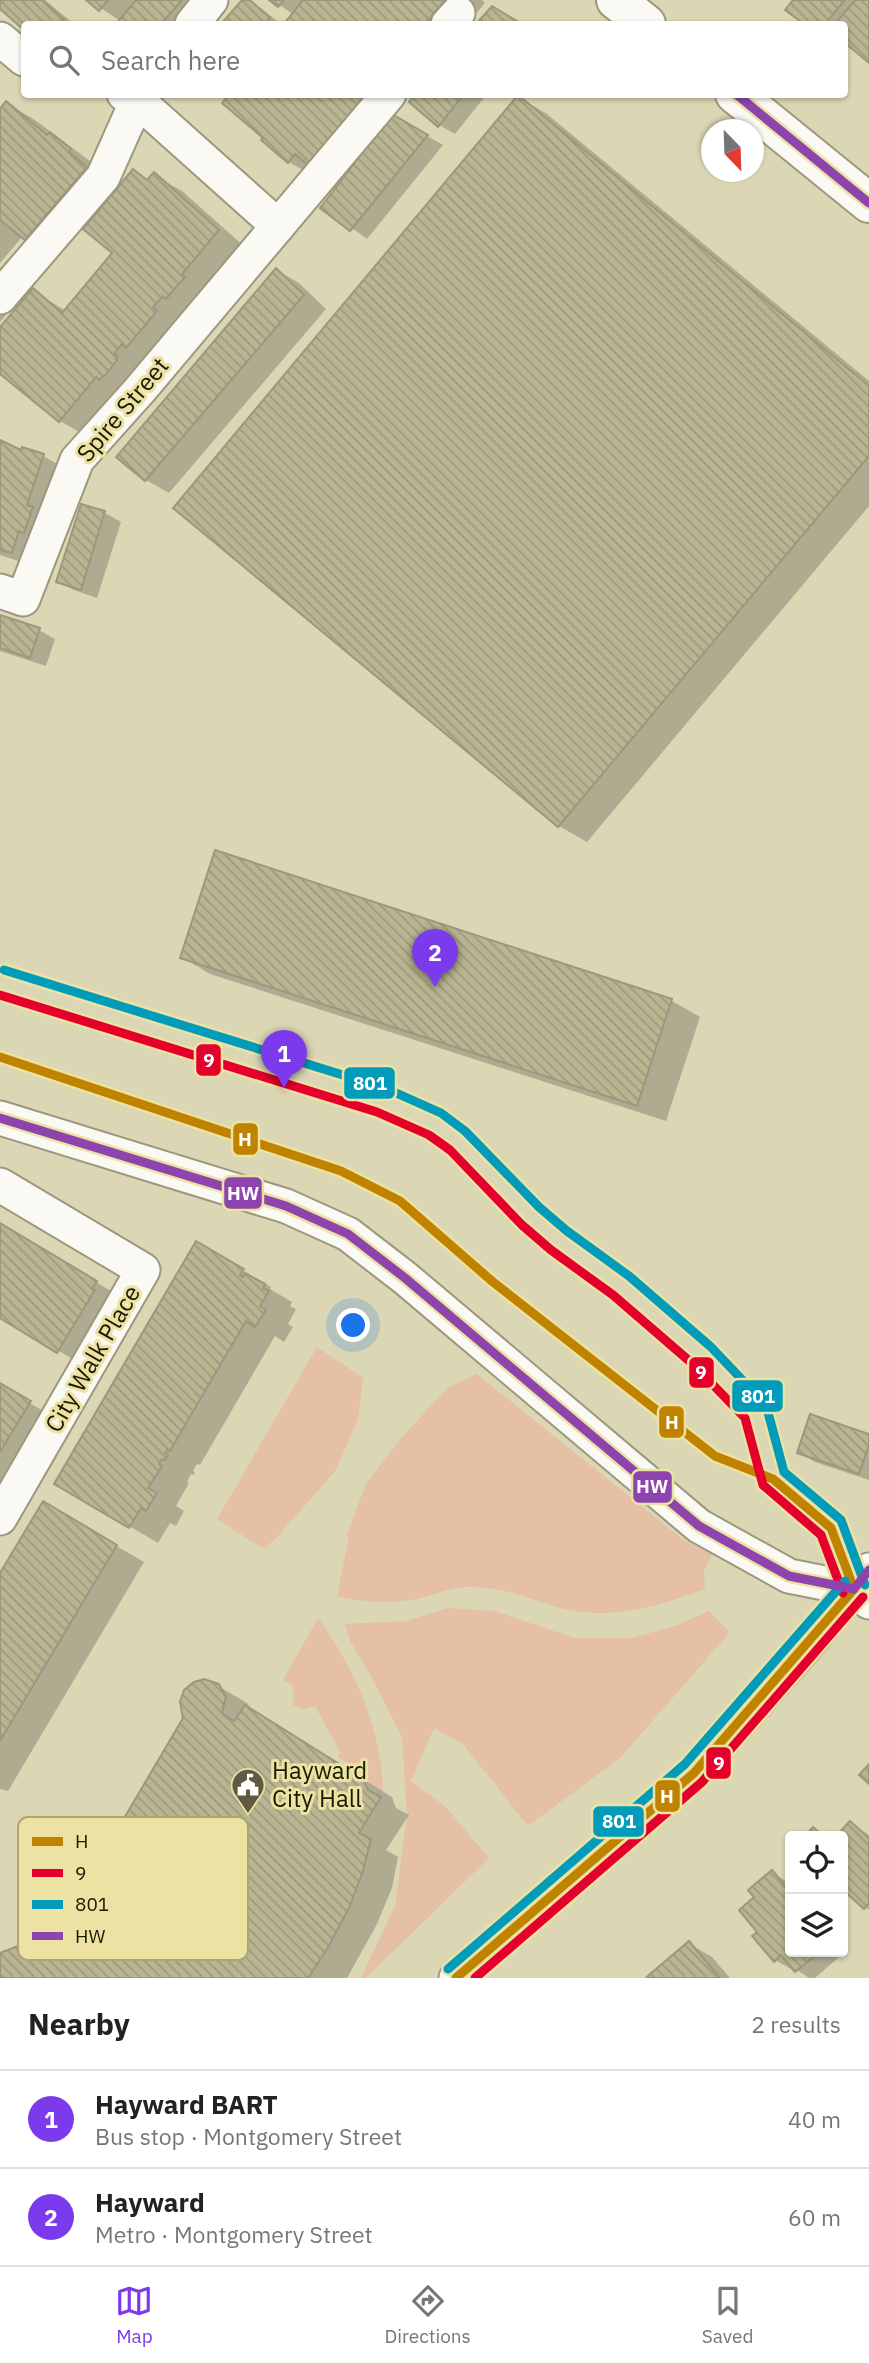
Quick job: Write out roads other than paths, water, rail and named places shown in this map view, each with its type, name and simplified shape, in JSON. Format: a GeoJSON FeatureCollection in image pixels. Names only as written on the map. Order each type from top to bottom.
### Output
{"type":"FeatureCollection","features":[{"type":"Feature","properties":{"kind":"street"},"geometry":{"type":"LineString","coordinates":[[194,21],[211,0]]}},
{"type":"Feature","properties":{"kind":"street"},"geometry":{"type":"LineString","coordinates":[[616,0],[642,21]]}},
{"type":"Feature","properties":{"kind":"street"},"geometry":{"type":"LineString","coordinates":[[0,39],[21,56]]}},
{"type":"Feature","properties":{"kind":"street"},"geometry":{"type":"LineString","coordinates":[[0,297],[103,177],[132,98]]}},
{"type":"Feature","properties":{"kind":"street"},"geometry":{"type":"LineString","coordinates":[[135,98],[278,226],[386,98]]}},
{"type":"Feature","properties":{"kind":"street"},"geometry":{"type":"LineString","coordinates":[[740,98],[869,203]]}},
{"type":"Feature","properties":{"kind":"street","name":"Spire Street"},"geometry":{"type":"LineString","coordinates":[[0,591],[23,599],[77,460],[278,226]]}},
{"type":"Feature","properties":{"kind":"street"},"geometry":{"type":"LineString","coordinates":[[0,1118],[286,1206],[348,1234],[405,1278],[699,1526],[789,1576],[864,1587]]}},
{"type":"Feature","properties":{"kind":"street","name":"City Walk Place"},"geometry":{"type":"LineString","coordinates":[[0,1185],[143,1270],[0,1517]]}},
{"type":"Feature","properties":{"kind":"street"},"geometry":{"type":"LineString","coordinates":[[456,1978],[694,1773],[864,1587]]}},
{"type":"Feature","properties":{"kind":"place","name":"Hayward"},"geometry":{"type":"Point","coordinates":[435,987]}},
{"type":"Feature","properties":{"kind":"place","name":"Hayward BART"},"geometry":{"type":"Point","coordinates":[284,1088]}},
{"type":"Feature","properties":{"kind":"place","name":"Hayward City Hall"},"geometry":{"type":"Point","coordinates":[248,1815]}}]}
